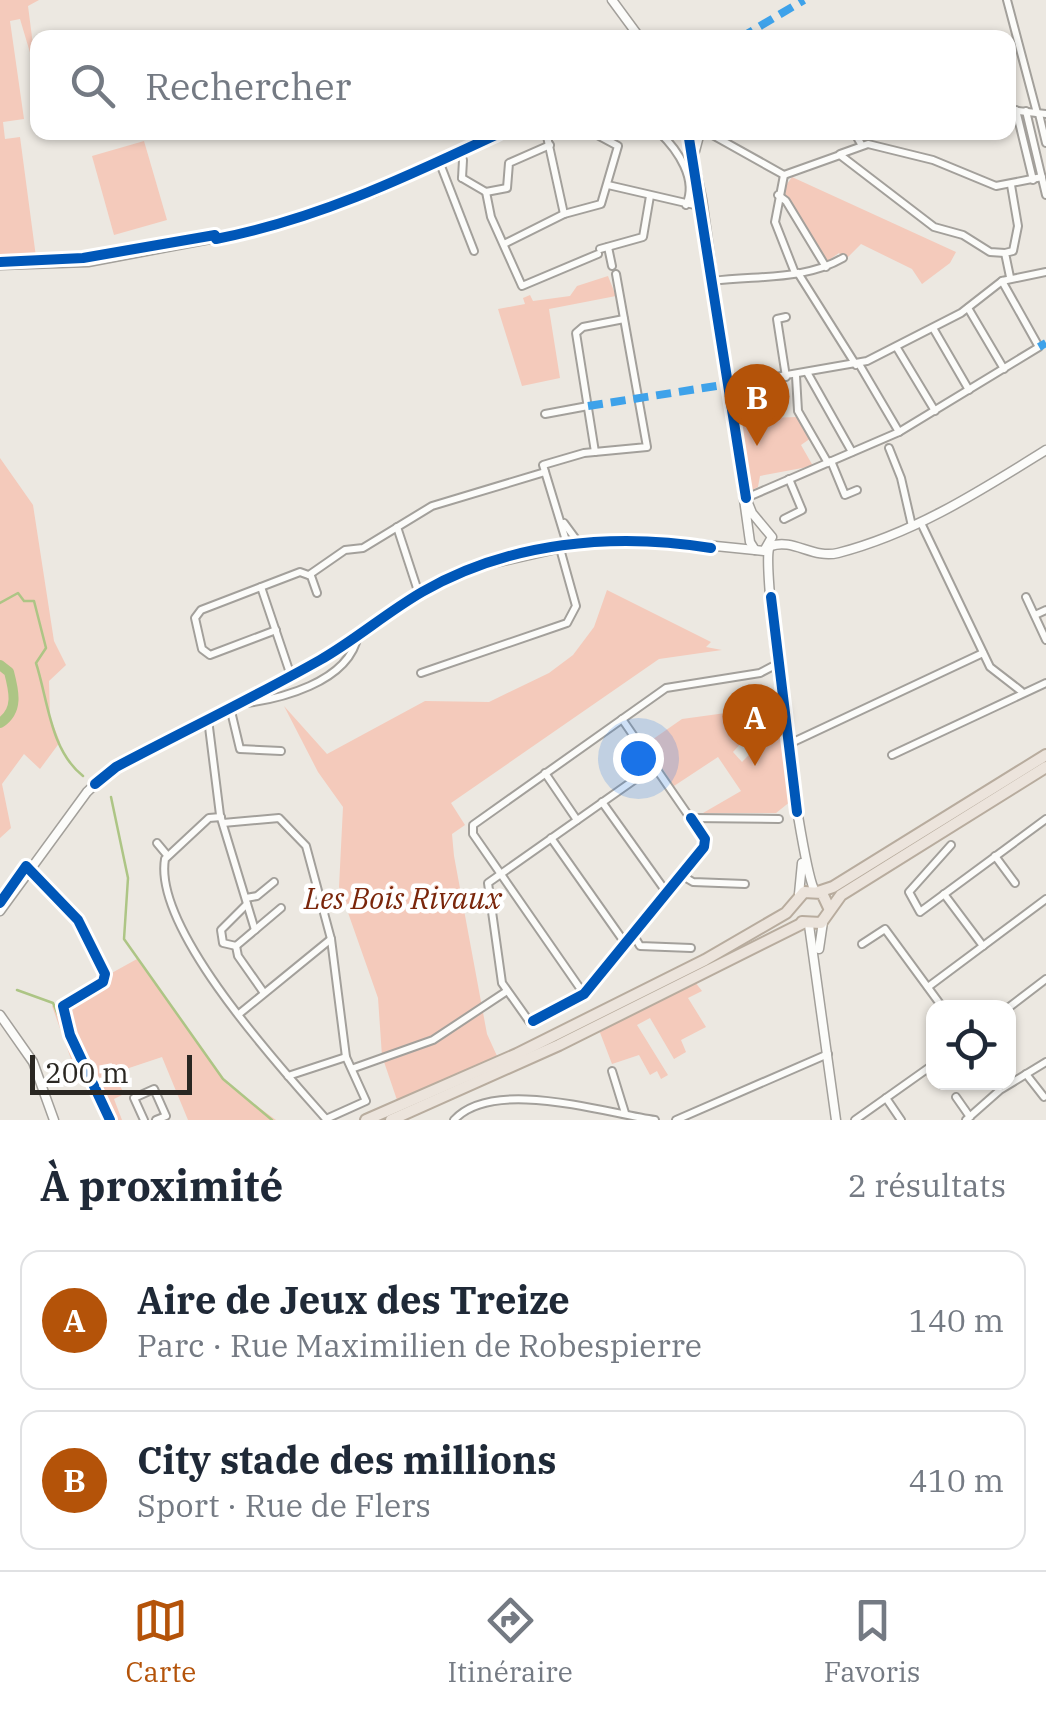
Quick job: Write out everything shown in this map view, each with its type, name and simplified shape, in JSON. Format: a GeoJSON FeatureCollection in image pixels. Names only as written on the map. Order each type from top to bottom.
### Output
{"type":"FeatureCollection","features":[{"type":"Feature","properties":{"kind":"highway"},"geometry":{"type":"LineString","coordinates":[[366,1120],[630,999],[720,952],[797,900],[833,887],[1046,755]]}},
{"type":"Feature","properties":{"kind":"highway"},"geometry":{"type":"LineString","coordinates":[[391,1120],[559,1045],[806,924],[823,922],[845,892],[1046,767]]}},
{"type":"Feature","properties":{"kind":"highway"},"geometry":{"type":"LineString","coordinates":[[816,891],[830,908]]}},
{"type":"Feature","properties":{"kind":"highway"},"geometry":{"type":"LineString","coordinates":[[797,900],[795,913],[806,924]]}},
{"type":"Feature","properties":{"kind":"street"},"geometry":{"type":"LineString","coordinates":[[612,0],[634,30]]}},
{"type":"Feature","properties":{"kind":"street"},"geometry":{"type":"LineString","coordinates":[[1006,0],[1015,30]]}},
{"type":"Feature","properties":{"kind":"street"},"geometry":{"type":"LineString","coordinates":[[1016,33],[1046,143]]}},
{"type":"Feature","properties":{"kind":"street"},"geometry":{"type":"LineString","coordinates":[[1016,111],[1041,114]]}},
{"type":"Feature","properties":{"kind":"street"},"geometry":{"type":"LineString","coordinates":[[1026,112],[1046,195]]}},
{"type":"Feature","properties":{"kind":"street"},"geometry":{"type":"LineString","coordinates":[[1016,124],[1032,180]]}},
{"type":"Feature","properties":{"kind":"street"},"geometry":{"type":"LineString","coordinates":[[0,265],[88,262],[266,229],[375,192],[484,140]]}},
{"type":"Feature","properties":{"kind":"street"},"geometry":{"type":"LineString","coordinates":[[548,140],[564,214]]}},
{"type":"Feature","properties":{"kind":"street"},"geometry":{"type":"LineString","coordinates":[[504,244],[564,214],[598,206],[608,185],[618,144],[609,140]]}},
{"type":"Feature","properties":{"kind":"street"},"geometry":{"type":"LineString","coordinates":[[665,140],[686,172],[690,192],[686,206]]}},
{"type":"Feature","properties":{"kind":"street"},"geometry":{"type":"LineString","coordinates":[[690,140],[751,537],[770,597]]}},
{"type":"Feature","properties":{"kind":"street"},"geometry":{"type":"LineString","coordinates":[[696,165],[699,140]]}},
{"type":"Feature","properties":{"kind":"street"},"geometry":{"type":"LineString","coordinates":[[722,140],[784,175],[861,144],[933,160],[988,185],[1012,185],[1042,177]]}},
{"type":"Feature","properties":{"kind":"street"},"geometry":{"type":"LineString","coordinates":[[859,140],[861,144]]}},
{"type":"Feature","properties":{"kind":"street"},"geometry":{"type":"LineString","coordinates":[[486,192],[507,188],[509,163],[550,145]]}},
{"type":"Feature","properties":{"kind":"street"},"geometry":{"type":"LineString","coordinates":[[840,155],[931,225],[963,235],[990,252],[1014,252],[1017,232],[1012,185]]}},
{"type":"Feature","properties":{"kind":"street"},"geometry":{"type":"LineString","coordinates":[[462,160],[462,178]]}},
{"type":"Feature","properties":{"kind":"street"},"geometry":{"type":"LineString","coordinates":[[438,161],[474,251]]}},
{"type":"Feature","properties":{"kind":"street"},"geometry":{"type":"LineString","coordinates":[[784,175],[775,222],[797,273],[900,432]]}},
{"type":"Feature","properties":{"kind":"street"},"geometry":{"type":"LineString","coordinates":[[449,183],[462,178]]}},
{"type":"Feature","properties":{"kind":"street"},"geometry":{"type":"LineString","coordinates":[[462,178],[486,192],[522,286],[642,236],[650,196]]}},
{"type":"Feature","properties":{"kind":"street"},"geometry":{"type":"LineString","coordinates":[[608,185],[703,208]]}},
{"type":"Feature","properties":{"kind":"street"},"geometry":{"type":"LineString","coordinates":[[778,195],[826,267]]}},
{"type":"Feature","properties":{"kind":"street"},"geometry":{"type":"LineString","coordinates":[[309,575],[345,550],[361,549],[432,506],[595,452],[647,447],[614,270],[602,250]]}},
{"type":"Feature","properties":{"kind":"street"},"geometry":{"type":"LineString","coordinates":[[746,498],[900,432],[1039,347],[1006,279],[1005,253]]}},
{"type":"Feature","properties":{"kind":"street"},"geometry":{"type":"LineString","coordinates":[[712,281],[756,280],[797,273],[826,267],[842,258]]}},
{"type":"Feature","properties":{"kind":"street"},"geometry":{"type":"LineString","coordinates":[[728,385],[858,364],[968,308],[1006,279],[1046,272]]}},
{"type":"Feature","properties":{"kind":"street"},"geometry":{"type":"LineString","coordinates":[[968,308],[1004,369]]}},
{"type":"Feature","properties":{"kind":"street"},"geometry":{"type":"LineString","coordinates":[[786,317],[777,319],[786,377]]}},
{"type":"Feature","properties":{"kind":"street"},"geometry":{"type":"LineString","coordinates":[[595,452],[576,333],[583,327],[624,319]]}},
{"type":"Feature","properties":{"kind":"street"},"geometry":{"type":"LineString","coordinates":[[933,328],[969,390]]}},
{"type":"Feature","properties":{"kind":"street"},"geometry":{"type":"LineString","coordinates":[[896,348],[935,411]]}},
{"type":"Feature","properties":{"kind":"street"},"geometry":{"type":"LineString","coordinates":[[808,374],[852,452]]}},
{"type":"Feature","properties":{"kind":"street"},"geometry":{"type":"LineString","coordinates":[[796,376],[798,411],[846,494],[857,490]]}},
{"type":"Feature","properties":{"kind":"street"},"geometry":{"type":"LineString","coordinates":[[545,414],[588,406]]}},
{"type":"Feature","properties":{"kind":"street"},"geometry":{"type":"LineString","coordinates":[[889,448],[916,524],[983,652],[997,676],[1022,690]]}},
{"type":"Feature","properties":{"kind":"street"},"geometry":{"type":"LineString","coordinates":[[0,915],[95,784],[112,769],[291,676],[420,594],[476,567],[568,544],[666,541],[756,550],[783,543],[810,554],[831,554],[916,524],[1046,450]]}},
{"type":"Feature","properties":{"kind":"street"},"geometry":{"type":"LineString","coordinates":[[421,673],[569,622],[576,606],[568,544],[544,469]]}},
{"type":"Feature","properties":{"kind":"street"},"geometry":{"type":"LineString","coordinates":[[784,519],[802,510],[789,479]]}},
{"type":"Feature","properties":{"kind":"street"},"geometry":{"type":"LineString","coordinates":[[746,498],[767,531],[770,597],[802,844],[816,891]]}},
{"type":"Feature","properties":{"kind":"street"},"geometry":{"type":"LineString","coordinates":[[711,548],[737,547],[767,531],[825,551],[916,524]]}},
{"type":"Feature","properties":{"kind":"street"},"geometry":{"type":"LineString","coordinates":[[397,527],[420,594]]}},
{"type":"Feature","properties":{"kind":"street"},"geometry":{"type":"LineString","coordinates":[[276,630],[212,655],[202,649],[195,623],[198,613],[300,572],[309,575],[317,593]]}},
{"type":"Feature","properties":{"kind":"street"},"geometry":{"type":"LineString","coordinates":[[261,586],[291,676]]}},
{"type":"Feature","properties":{"kind":"street"},"geometry":{"type":"LineString","coordinates":[[1026,597],[1046,640]]}},
{"type":"Feature","properties":{"kind":"street"},"geometry":{"type":"LineString","coordinates":[[1034,615],[1046,610]]}},
{"type":"Feature","properties":{"kind":"street"},"geometry":{"type":"LineString","coordinates":[[234,706],[289,694],[316,682],[353,649],[358,636]]}},
{"type":"Feature","properties":{"kind":"street"},"geometry":{"type":"LineString","coordinates":[[789,744],[983,652]]}},
{"type":"Feature","properties":{"kind":"street"},"geometry":{"type":"LineString","coordinates":[[584,994],[472,828],[672,686],[760,673],[779,663]]}},
{"type":"Feature","properties":{"kind":"street"},"geometry":{"type":"LineString","coordinates":[[760,673],[780,677]]}},
{"type":"Feature","properties":{"kind":"street"},"geometry":{"type":"LineString","coordinates":[[892,755],[1022,690],[1046,683]]}},
{"type":"Feature","properties":{"kind":"street"},"geometry":{"type":"LineString","coordinates":[[234,706],[240,749],[281,751]]}},
{"type":"Feature","properties":{"kind":"street"},"geometry":{"type":"LineString","coordinates":[[208,719],[222,820],[255,930]]}},
{"type":"Feature","properties":{"kind":"street"},"geometry":{"type":"LineString","coordinates":[[622,719],[691,818],[706,844],[584,994],[530,1021],[507,991],[487,889],[501,874],[654,766]]}},
{"type":"Feature","properties":{"kind":"street"},"geometry":{"type":"LineString","coordinates":[[545,773],[577,820]]}},
{"type":"Feature","properties":{"kind":"street"},"geometry":{"type":"LineString","coordinates":[[602,802],[667,893]]}},
{"type":"Feature","properties":{"kind":"street"},"geometry":{"type":"LineString","coordinates":[[209,818],[277,818],[290,826],[306,846],[331,938],[346,1057],[366,1101],[326,1119],[288,1076],[239,1014],[178,925],[165,874],[167,856],[209,818]]}},
{"type":"Feature","properties":{"kind":"street"},"geometry":{"type":"LineString","coordinates":[[691,818],[779,819]]}},
{"type":"Feature","properties":{"kind":"street"},"geometry":{"type":"LineString","coordinates":[[950,844],[908,896],[920,912],[1046,818]]}},
{"type":"Feature","properties":{"kind":"street"},"geometry":{"type":"LineString","coordinates":[[551,838],[626,944]]}},
{"type":"Feature","properties":{"kind":"street"},"geometry":{"type":"LineString","coordinates":[[157,843],[167,856]]}},
{"type":"Feature","properties":{"kind":"street"},"geometry":{"type":"LineString","coordinates":[[797,900],[802,844]]}},
{"type":"Feature","properties":{"kind":"street"},"geometry":{"type":"LineString","coordinates":[[995,856],[1015,883]]}},
{"type":"Feature","properties":{"kind":"street"},"geometry":{"type":"LineString","coordinates":[[682,875],[692,882],[745,884]]}},
{"type":"Feature","properties":{"kind":"street"},"geometry":{"type":"LineString","coordinates":[[264,993],[236,946],[223,943],[220,933],[246,901],[274,882]]}},
{"type":"Feature","properties":{"kind":"street"},"geometry":{"type":"LineString","coordinates":[[944,894],[983,946]]}},
{"type":"Feature","properties":{"kind":"street"},"geometry":{"type":"LineString","coordinates":[[928,988],[1046,899]]}},
{"type":"Feature","properties":{"kind":"street"},"geometry":{"type":"LineString","coordinates":[[236,946],[280,908]]}},
{"type":"Feature","properties":{"kind":"street"},"geometry":{"type":"LineString","coordinates":[[237,915],[252,920]]}},
{"type":"Feature","properties":{"kind":"street"},"geometry":{"type":"LineString","coordinates":[[818,979],[823,922]]}},
{"type":"Feature","properties":{"kind":"street"},"geometry":{"type":"LineString","coordinates":[[806,924],[818,979],[836,1120]]}},
{"type":"Feature","properties":{"kind":"street"},"geometry":{"type":"LineString","coordinates":[[862,944],[885,930],[937,1000]]}},
{"type":"Feature","properties":{"kind":"street"},"geometry":{"type":"LineString","coordinates":[[633,934],[640,946],[691,948]]}},
{"type":"Feature","properties":{"kind":"street"},"geometry":{"type":"LineString","coordinates":[[239,1014],[331,938]]}},
{"type":"Feature","properties":{"kind":"street"},"geometry":{"type":"LineString","coordinates":[[1016,1002],[1046,980]]}},
{"type":"Feature","properties":{"kind":"street"},"geometry":{"type":"LineString","coordinates":[[354,1068],[433,1040],[507,991]]}},
{"type":"Feature","properties":{"kind":"street"},"geometry":{"type":"LineString","coordinates":[[0,1015],[33,1062],[54,1120]]}},
{"type":"Feature","properties":{"kind":"street"},"geometry":{"type":"LineString","coordinates":[[681,1119],[828,1054]]}},
{"type":"Feature","properties":{"kind":"street"},"geometry":{"type":"LineString","coordinates":[[288,1076],[346,1057]]}},
{"type":"Feature","properties":{"kind":"street"},"geometry":{"type":"LineString","coordinates":[[956,1096],[968,1119],[1046,1062]]}},
{"type":"Feature","properties":{"kind":"street"},"geometry":{"type":"LineString","coordinates":[[855,1120],[926,1070]]}},
{"type":"Feature","properties":{"kind":"street"},"geometry":{"type":"LineString","coordinates":[[612,1071],[626,1113]]}},
{"type":"Feature","properties":{"kind":"street"},"geometry":{"type":"LineString","coordinates":[[1026,1074],[1044,1098]]}},
{"type":"Feature","properties":{"kind":"street"},"geometry":{"type":"LineString","coordinates":[[144,1120],[134,1098],[154,1089],[166,1116],[156,1120]]}},
{"type":"Feature","properties":{"kind":"street"},"geometry":{"type":"LineString","coordinates":[[886,1098],[901,1120]]}},
{"type":"Feature","properties":{"kind":"street"},"geometry":{"type":"LineString","coordinates":[[454,1120],[470,1105],[506,1100],[626,1113],[655,1120]]}},
{"type":"Feature","properties":{"kind":"green space"},"geometry":{"type":"Polygon","coordinates":[[[0,0],[39,0],[28,6],[30,53],[20,19],[10,21],[24,119],[3,122],[5,139],[20,137],[36,257],[0,259],[0,0]]]}},
{"type":"Feature","properties":{"kind":"green space"},"geometry":{"type":"Polygon","coordinates":[[[144,141],[167,220],[114,235],[92,156],[144,141]]]}},
{"type":"Feature","properties":{"kind":"green space"},"geometry":{"type":"Polygon","coordinates":[[[792,177],[956,252],[950,263],[922,284],[912,269],[861,244],[845,260],[839,253],[826,262],[782,191],[792,177]]]}},
{"type":"Feature","properties":{"kind":"green space"},"geometry":{"type":"Polygon","coordinates":[[[608,276],[616,296],[549,309],[560,378],[522,386],[498,309],[525,304],[523,298],[530,295],[533,301],[570,296],[577,286],[608,276]]]}},
{"type":"Feature","properties":{"kind":"green space"},"geometry":{"type":"Polygon","coordinates":[[[797,417],[811,438],[801,445],[813,466],[760,476],[758,487],[752,490],[741,419],[797,417]]]}},
{"type":"Feature","properties":{"kind":"green space"},"geometry":{"type":"Polygon","coordinates":[[[0,458],[33,505],[54,641],[66,665],[49,681],[50,717],[60,742],[40,769],[24,754],[2,784],[11,828],[0,838],[0,458]]]}},
{"type":"Feature","properties":{"kind":"green space","name":"Les Bois Rivaux"},"geometry":{"type":"Polygon","coordinates":[[[607,590],[711,642],[706,647],[722,650],[659,659],[451,803],[465,825],[452,834],[454,856],[487,1034],[497,1056],[397,1100],[382,1056],[378,998],[339,887],[343,807],[318,772],[284,706],[327,754],[425,701],[489,702],[549,673],[573,655],[594,627],[607,590]]]}},
{"type":"Feature","properties":{"kind":"green space"},"geometry":{"type":"Polygon","coordinates":[[[733,712],[744,740],[733,752],[742,762],[781,722],[791,801],[776,813],[703,813],[741,791],[718,757],[674,786],[646,744],[682,719],[733,712]]]}},
{"type":"Feature","properties":{"kind":"green space"},"geometry":{"type":"Polygon","coordinates":[[[137,959],[228,1085],[276,1120],[188,1120],[162,1057],[114,1073],[124,1094],[114,1099],[122,1120],[112,1120],[97,1083],[88,1087],[71,1059],[52,1006],[137,959]]]}},
{"type":"Feature","properties":{"kind":"green space"},"geometry":{"type":"Polygon","coordinates":[[[695,982],[702,991],[688,998],[706,1027],[681,1040],[686,1052],[674,1059],[650,1018],[637,1025],[668,1075],[661,1079],[657,1071],[650,1075],[639,1055],[612,1064],[599,1030],[695,982]]]}},
{"type":"Feature","properties":{"kind":"waterway"},"geometry":{"type":"LineString","coordinates":[[0,603],[18,593],[24,601],[34,601],[46,648],[36,663],[52,724],[63,753],[83,776]]}},
{"type":"Feature","properties":{"kind":"waterway"},"geometry":{"type":"LineString","coordinates":[[0,665],[9,672],[13,700],[10,713],[0,723]]}},
{"type":"Feature","properties":{"kind":"waterway"},"geometry":{"type":"LineString","coordinates":[[111,797],[128,878],[124,939],[223,1079],[272,1120]]}},
{"type":"Feature","properties":{"kind":"waterway"},"geometry":{"type":"LineString","coordinates":[[17,990],[53,1003],[103,1120]]}},
{"type":"Feature","properties":{"kind":"marked path"},"geometry":{"type":"LineString","coordinates":[[753,30],[804,0]]}},
{"type":"Feature","properties":{"kind":"marked path"},"geometry":{"type":"LineString","coordinates":[[1039,347],[1046,343]]}},
{"type":"Feature","properties":{"kind":"marked path"},"geometry":{"type":"LineString","coordinates":[[588,406],[723,385],[729,389]]}},
{"type":"Feature","properties":{"kind":"cycle path"},"geometry":{"type":"LineString","coordinates":[[216,239],[327,208],[484,140]]}},
{"type":"Feature","properties":{"kind":"cycle path"},"geometry":{"type":"LineString","coordinates":[[689,140],[746,498]]}},
{"type":"Feature","properties":{"kind":"cycle path"},"geometry":{"type":"LineString","coordinates":[[0,262],[83,258],[215,235]]}},
{"type":"Feature","properties":{"kind":"cycle path"},"geometry":{"type":"LineString","coordinates":[[95,784],[116,767],[320,660],[422,592],[455,575],[490,562],[562,545],[637,541],[711,548]]}},
{"type":"Feature","properties":{"kind":"cycle path"},"geometry":{"type":"LineString","coordinates":[[771,597],[797,812]]}},
{"type":"Feature","properties":{"kind":"cycle path"},"geometry":{"type":"LineString","coordinates":[[533,1021],[584,994],[704,847],[705,839],[691,818]]}},
{"type":"Feature","properties":{"kind":"cycle path"},"geometry":{"type":"LineString","coordinates":[[0,903],[26,866],[78,920],[105,974],[103,982],[63,1006],[70,1035],[110,1120]]}},
{"type":"Feature","properties":{"kind":"place","name":"City stade des millions"},"geometry":{"type":"Point","coordinates":[757,446]}},
{"type":"Feature","properties":{"kind":"place","name":"Aire de Jeux des Treize"},"geometry":{"type":"Point","coordinates":[755,766]}}]}
